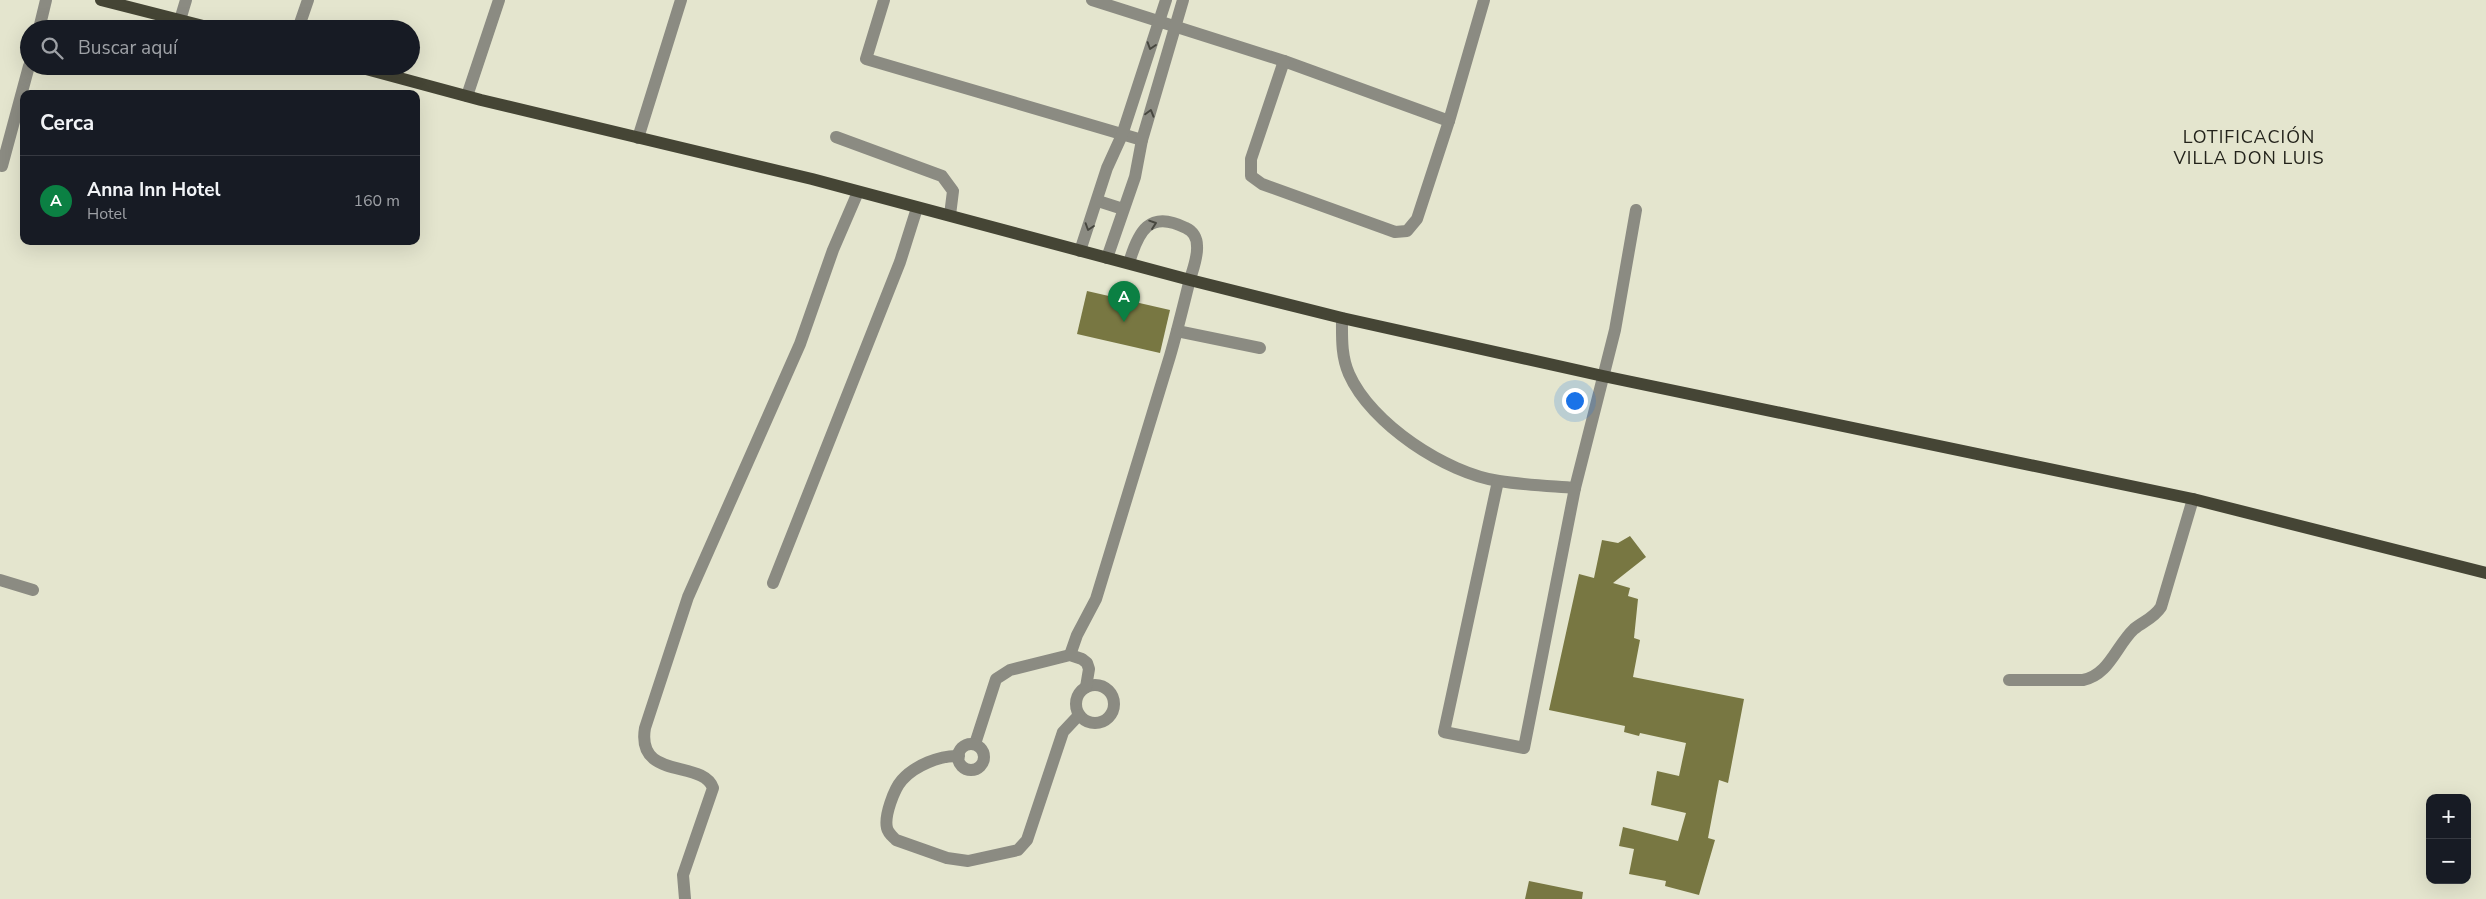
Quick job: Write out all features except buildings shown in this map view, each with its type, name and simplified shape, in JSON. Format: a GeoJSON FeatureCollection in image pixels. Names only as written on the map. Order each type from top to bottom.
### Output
{"type":"FeatureCollection","features":[{"type":"Feature","properties":{"kind":"main road"},"geometry":{"type":"LineString","coordinates":[[101,0],[180,20]]}},
{"type":"Feature","properties":{"kind":"main road"},"geometry":{"type":"LineString","coordinates":[[389,75],[950,215],[1190,280],[1342,318],[1603,376],[2193,499],[2486,572]]}},
{"type":"Feature","properties":{"kind":"street"},"geometry":{"type":"LineString","coordinates":[[40,20],[46,0]]}},
{"type":"Feature","properties":{"kind":"street"},"geometry":{"type":"LineString","coordinates":[[180,20],[186,0]]}},
{"type":"Feature","properties":{"kind":"street"},"geometry":{"type":"LineString","coordinates":[[301,20],[308,0]]}},
{"type":"Feature","properties":{"kind":"street"},"geometry":{"type":"LineString","coordinates":[[467,96],[499,0]]}},
{"type":"Feature","properties":{"kind":"street"},"geometry":{"type":"LineString","coordinates":[[638,138],[681,0]]}},
{"type":"Feature","properties":{"kind":"street"},"geometry":{"type":"LineString","coordinates":[[884,0],[866,59],[1142,140]]}},
{"type":"Feature","properties":{"kind":"street"},"geometry":{"type":"LineString","coordinates":[[1092,0],[1175,25],[1449,121]]}},
{"type":"Feature","properties":{"kind":"street"},"geometry":{"type":"LineString","coordinates":[[1080,250],[1098,201],[1107,168],[1122,135],[1166,0]]}},
{"type":"Feature","properties":{"kind":"street"},"geometry":{"type":"LineString","coordinates":[[1107,258],[1135,177],[1142,140],[1183,0]]}},
{"type":"Feature","properties":{"kind":"street"},"geometry":{"type":"LineString","coordinates":[[1284,62],[1251,159],[1251,176],[1262,184],[1401,233],[1413,227],[1449,121],[1482,0]]}},
{"type":"Feature","properties":{"kind":"street"},"geometry":{"type":"LineString","coordinates":[[23,90],[27,75]]}},
{"type":"Feature","properties":{"kind":"street"},"geometry":{"type":"LineString","coordinates":[[2,166],[20,99]]}},
{"type":"Feature","properties":{"kind":"street"},"geometry":{"type":"LineString","coordinates":[[836,137],[942,176],[953,191],[950,215]]}},
{"type":"Feature","properties":{"kind":"street"},"geometry":{"type":"LineString","coordinates":[[685,899],[683,875],[713,788],[708,780],[660,761],[648,754],[643,742],[645,728],[695,579],[789,372],[813,311],[833,250],[858,192]]}},
{"type":"Feature","properties":{"kind":"street"},"geometry":{"type":"LineString","coordinates":[[1098,201],[1123,209]]}},
{"type":"Feature","properties":{"kind":"street"},"geometry":{"type":"LineString","coordinates":[[774,583],[900,262],[918,208]]}},
{"type":"Feature","properties":{"kind":"street"},"geometry":{"type":"LineString","coordinates":[[1498,481],[1444,732],[1524,748],[1575,488],[1615,330],[1636,210]]}},
{"type":"Feature","properties":{"kind":"street"},"geometry":{"type":"LineString","coordinates":[[1070,655],[1077,635],[1096,599],[1177,331],[1198,244],[1195,237],[1186,228],[1169,222],[1151,223],[1144,227],[1138,236],[1129,263]]}},
{"type":"Feature","properties":{"kind":"street"},"geometry":{"type":"LineString","coordinates":[[1342,318],[1344,359],[1357,389],[1371,407],[1407,439],[1447,463],[1498,481],[1575,488]]}},
{"type":"Feature","properties":{"kind":"street"},"geometry":{"type":"LineString","coordinates":[[1177,331],[1260,348]]}},
{"type":"Feature","properties":{"kind":"street"},"geometry":{"type":"LineString","coordinates":[[2009,680],[2083,680],[2091,678],[2104,669],[2127,636],[2157,614],[2161,607],[2193,499]]}},
{"type":"Feature","properties":{"kind":"street"},"geometry":{"type":"LineString","coordinates":[[0,580],[33,590]]}},
{"type":"Feature","properties":{"kind":"street"},"geometry":{"type":"LineString","coordinates":[[975,744],[998,676],[1010,670],[1070,655],[1082,659],[1089,669],[1086,687],[1077,697],[1076,709],[1079,715],[1088,722],[1094,724],[1106,720],[1113,710],[1114,704],[1109,692],[1098,685],[1086,687]]}},
{"type":"Feature","properties":{"kind":"street"},"geometry":{"type":"LineString","coordinates":[[958,756],[944,757],[928,763],[902,780],[888,815],[887,829],[890,835],[896,840],[962,862],[1018,850],[1028,840],[1064,732],[1079,715]]}},
{"type":"Feature","properties":{"kind":"street"},"geometry":{"type":"LineString","coordinates":[[958,756],[963,767],[971,770],[979,768],[984,761],[984,753],[975,744]]}},
{"type":"Feature","properties":{"kind":"street"},"geometry":{"type":"LineString","coordinates":[[958,756],[964,746],[975,744]]}},
{"type":"Feature","properties":{"kind":"place","name":"Anna Inn Hotel"},"geometry":{"type":"Point","coordinates":[1124,322]}},
{"type":"Feature","properties":{"kind":"district","name":"LOTIFICACIÓN VILLA DON LUIS"},"geometry":{"type":"Point","coordinates":[2249,147]}}]}
